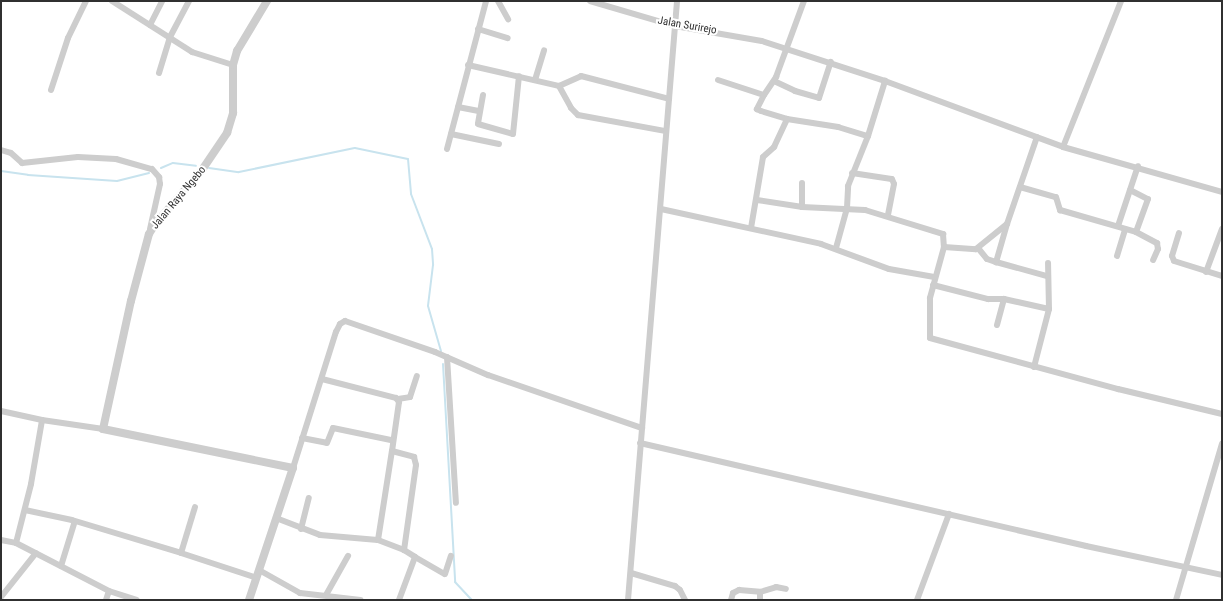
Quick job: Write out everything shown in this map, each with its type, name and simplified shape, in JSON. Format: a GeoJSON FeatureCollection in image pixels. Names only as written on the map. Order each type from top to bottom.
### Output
{"type":"FeatureCollection","features":[{"type":"Feature","properties":{"kind":"street"},"geometry":{"type":"LineString","coordinates":[[51,90],[68,38],[86,1]]}},
{"type":"Feature","properties":{"kind":"street"},"geometry":{"type":"LineString","coordinates":[[112,1],[200,56],[233,65]]}},
{"type":"Feature","properties":{"kind":"street"},"geometry":{"type":"LineString","coordinates":[[150,25],[162,1]]}},
{"type":"Feature","properties":{"kind":"street"},"geometry":{"type":"LineString","coordinates":[[159,73],[170,37],[189,1]]}},
{"type":"Feature","properties":{"kind":"street","name":"Jalan Raya Ngebo"},"geometry":{"type":"LineString","coordinates":[[103,429],[131,301],[149,234],[166,211],[202,170],[227,133],[233,113],[233,65],[237,51],[267,1]]}},
{"type":"Feature","properties":{"kind":"street"},"geometry":{"type":"LineString","coordinates":[[447,149],[486,1]]}},
{"type":"Feature","properties":{"kind":"street"},"geometry":{"type":"LineString","coordinates":[[498,1],[508,19]]}},
{"type":"Feature","properties":{"kind":"street","name":"Jalan Surirejo"},"geometry":{"type":"LineString","coordinates":[[590,1],[675,26],[727,33],[831,62],[1063,147],[1138,166],[1222,192]]}},
{"type":"Feature","properties":{"kind":"street"},"geometry":{"type":"LineString","coordinates":[[628,600],[640,443],[661,209],[665,131],[670,99],[677,1]]}},
{"type":"Feature","properties":{"kind":"street"},"geometry":{"type":"LineString","coordinates":[[804,1],[774,81],[764,95],[757,109],[787,118],[838,127],[868,136]]}},
{"type":"Feature","properties":{"kind":"street"},"geometry":{"type":"LineString","coordinates":[[1063,147],[1121,1]]}},
{"type":"Feature","properties":{"kind":"street"},"geometry":{"type":"LineString","coordinates":[[478,29],[508,38]]}},
{"type":"Feature","properties":{"kind":"street"},"geometry":{"type":"LineString","coordinates":[[535,80],[544,50]]}},
{"type":"Feature","properties":{"kind":"street"},"geometry":{"type":"LineString","coordinates":[[774,81],[795,91],[819,98],[831,62]]}},
{"type":"Feature","properties":{"kind":"street"},"geometry":{"type":"LineString","coordinates":[[468,65],[559,86],[581,76],[670,99]]}},
{"type":"Feature","properties":{"kind":"street"},"geometry":{"type":"LineString","coordinates":[[483,94],[477,121],[480,126],[513,134],[519,76]]}},
{"type":"Feature","properties":{"kind":"street"},"geometry":{"type":"LineString","coordinates":[[718,80],[764,95]]}},
{"type":"Feature","properties":{"kind":"street"},"geometry":{"type":"LineString","coordinates":[[836,248],[847,208],[848,186],[868,136],[885,81]]}},
{"type":"Feature","properties":{"kind":"street"},"geometry":{"type":"LineString","coordinates":[[559,86],[570,108],[578,115],[665,131]]}},
{"type":"Feature","properties":{"kind":"street"},"geometry":{"type":"LineString","coordinates":[[458,107],[479,111]]}},
{"type":"Feature","properties":{"kind":"street"},"geometry":{"type":"LineString","coordinates":[[751,228],[757,200],[763,157],[774,147],[787,118]]}},
{"type":"Feature","properties":{"kind":"street"},"geometry":{"type":"LineString","coordinates":[[451,134],[499,144]]}},
{"type":"Feature","properties":{"kind":"street"},"geometry":{"type":"LineString","coordinates":[[996,262],[1007,224],[1037,137]]}},
{"type":"Feature","properties":{"kind":"street"},"geometry":{"type":"LineString","coordinates":[[1,150],[11,153],[22,163],[78,157],[116,160],[152,169],[159,177],[160,184],[149,234]]}},
{"type":"Feature","properties":{"kind":"street"},"geometry":{"type":"LineString","coordinates":[[1118,226],[1138,166]]}},
{"type":"Feature","properties":{"kind":"street"},"geometry":{"type":"LineString","coordinates":[[852,173],[892,179],[894,184],[888,215]]}},
{"type":"Feature","properties":{"kind":"street"},"geometry":{"type":"LineString","coordinates":[[802,183],[802,207]]}},
{"type":"Feature","properties":{"kind":"street"},"geometry":{"type":"LineString","coordinates":[[1020,187],[1056,197],[1060,210],[1136,232],[1157,243],[1153,260]]}},
{"type":"Feature","properties":{"kind":"street"},"geometry":{"type":"LineString","coordinates":[[1130,190],[1148,199],[1136,232]]}},
{"type":"Feature","properties":{"kind":"street"},"geometry":{"type":"LineString","coordinates":[[757,200],[802,207],[847,208],[888,215],[942,234],[944,247],[934,277],[930,298],[930,338],[1034,367],[1222,414]]}},
{"type":"Feature","properties":{"kind":"street"},"geometry":{"type":"LineString","coordinates":[[661,209],[836,248],[889,269],[934,277]]}},
{"type":"Feature","properties":{"kind":"street"},"geometry":{"type":"LineString","coordinates":[[944,247],[978,248],[1007,224]]}},
{"type":"Feature","properties":{"kind":"street"},"geometry":{"type":"LineString","coordinates":[[1117,256],[1126,229]]}},
{"type":"Feature","properties":{"kind":"street"},"geometry":{"type":"LineString","coordinates":[[1206,272],[1222,230]]}},
{"type":"Feature","properties":{"kind":"street"},"geometry":{"type":"LineString","coordinates":[[1179,233],[1172,256],[1174,261],[1222,276]]}},
{"type":"Feature","properties":{"kind":"street"},"geometry":{"type":"LineString","coordinates":[[978,248],[986,259],[1047,276]]}},
{"type":"Feature","properties":{"kind":"street"},"geometry":{"type":"LineString","coordinates":[[1034,367],[1049,309],[1047,276],[1048,263]]}},
{"type":"Feature","properties":{"kind":"street"},"geometry":{"type":"LineString","coordinates":[[933,285],[988,299],[1004,299],[1049,309]]}},
{"type":"Feature","properties":{"kind":"street"},"geometry":{"type":"LineString","coordinates":[[997,325],[1004,299]]}},
{"type":"Feature","properties":{"kind":"street"},"geometry":{"type":"LineString","coordinates":[[249,600],[336,332],[340,324],[345,321],[447,357],[488,375],[642,428]]}},
{"type":"Feature","properties":{"kind":"street"},"geometry":{"type":"LineString","coordinates":[[447,357],[456,503]]}},
{"type":"Feature","properties":{"kind":"street"},"geometry":{"type":"LineString","coordinates":[[322,379],[398,399],[410,397],[417,376]]}},
{"type":"Feature","properties":{"kind":"street"},"geometry":{"type":"LineString","coordinates":[[378,540],[392,451],[392,440],[398,399]]}},
{"type":"Feature","properties":{"kind":"street"},"geometry":{"type":"LineString","coordinates":[[1,411],[42,420],[103,429],[293,468]]}},
{"type":"Feature","properties":{"kind":"street"},"geometry":{"type":"LineString","coordinates":[[16,543],[25,510],[42,420]]}},
{"type":"Feature","properties":{"kind":"street"},"geometry":{"type":"LineString","coordinates":[[302,438],[327,443],[333,428],[392,440]]}},
{"type":"Feature","properties":{"kind":"street"},"geometry":{"type":"LineString","coordinates":[[640,443],[1185,568],[1222,575]]}},
{"type":"Feature","properties":{"kind":"street"},"geometry":{"type":"LineString","coordinates":[[1176,600],[1222,444]]}},
{"type":"Feature","properties":{"kind":"street"},"geometry":{"type":"LineString","coordinates":[[392,451],[416,459],[404,550]]}},
{"type":"Feature","properties":{"kind":"street"},"geometry":{"type":"LineString","coordinates":[[301,529],[309,498]]}},
{"type":"Feature","properties":{"kind":"street"},"geometry":{"type":"LineString","coordinates":[[181,553],[195,507]]}},
{"type":"Feature","properties":{"kind":"street"},"geometry":{"type":"LineString","coordinates":[[25,510],[72,520],[181,553],[258,574],[300,593],[361,600]]}},
{"type":"Feature","properties":{"kind":"street"},"geometry":{"type":"LineString","coordinates":[[917,600],[949,514]]}},
{"type":"Feature","properties":{"kind":"street"},"geometry":{"type":"LineString","coordinates":[[276,518],[301,529],[343,539],[378,540],[404,550],[415,558],[445,574],[451,556]]}},
{"type":"Feature","properties":{"kind":"street"},"geometry":{"type":"LineString","coordinates":[[61,566],[74,524]]}},
{"type":"Feature","properties":{"kind":"street"},"geometry":{"type":"LineString","coordinates":[[1,540],[16,543],[109,591],[137,600]]}},
{"type":"Feature","properties":{"kind":"street"},"geometry":{"type":"LineString","coordinates":[[1,597],[36,553]]}},
{"type":"Feature","properties":{"kind":"street"},"geometry":{"type":"LineString","coordinates":[[326,595],[348,556]]}},
{"type":"Feature","properties":{"kind":"street"},"geometry":{"type":"LineString","coordinates":[[399,600],[415,558]]}},
{"type":"Feature","properties":{"kind":"street"},"geometry":{"type":"LineString","coordinates":[[631,573],[675,586],[680,590],[685,600]]}},
{"type":"Feature","properties":{"kind":"street"},"geometry":{"type":"LineString","coordinates":[[731,600],[733,594],[739,590],[760,592],[776,587],[786,589]]}},
{"type":"Feature","properties":{"kind":"street"},"geometry":{"type":"LineString","coordinates":[[106,600],[109,591]]}},
{"type":"Feature","properties":{"kind":"street"},"geometry":{"type":"LineString","coordinates":[[760,592],[760,600]]}},
{"type":"Feature","properties":{"kind":"street"},"geometry":{"type":"LineString","coordinates":[[299,600],[300,593]]}},
{"type":"Feature","properties":{"kind":"waterway"},"geometry":{"type":"LineString","coordinates":[[209,168],[239,172],[355,148],[408,159],[411,194],[432,249],[433,265],[428,306],[441,351]]}},
{"type":"Feature","properties":{"kind":"waterway"},"geometry":{"type":"LineString","coordinates":[[161,168],[173,163],[196,166]]}},
{"type":"Feature","properties":{"kind":"waterway"},"geometry":{"type":"LineString","coordinates":[[1,171],[28,175],[117,181],[149,173]]}},
{"type":"Feature","properties":{"kind":"waterway"},"geometry":{"type":"LineString","coordinates":[[443,364],[455,582],[472,600]]}}]}
